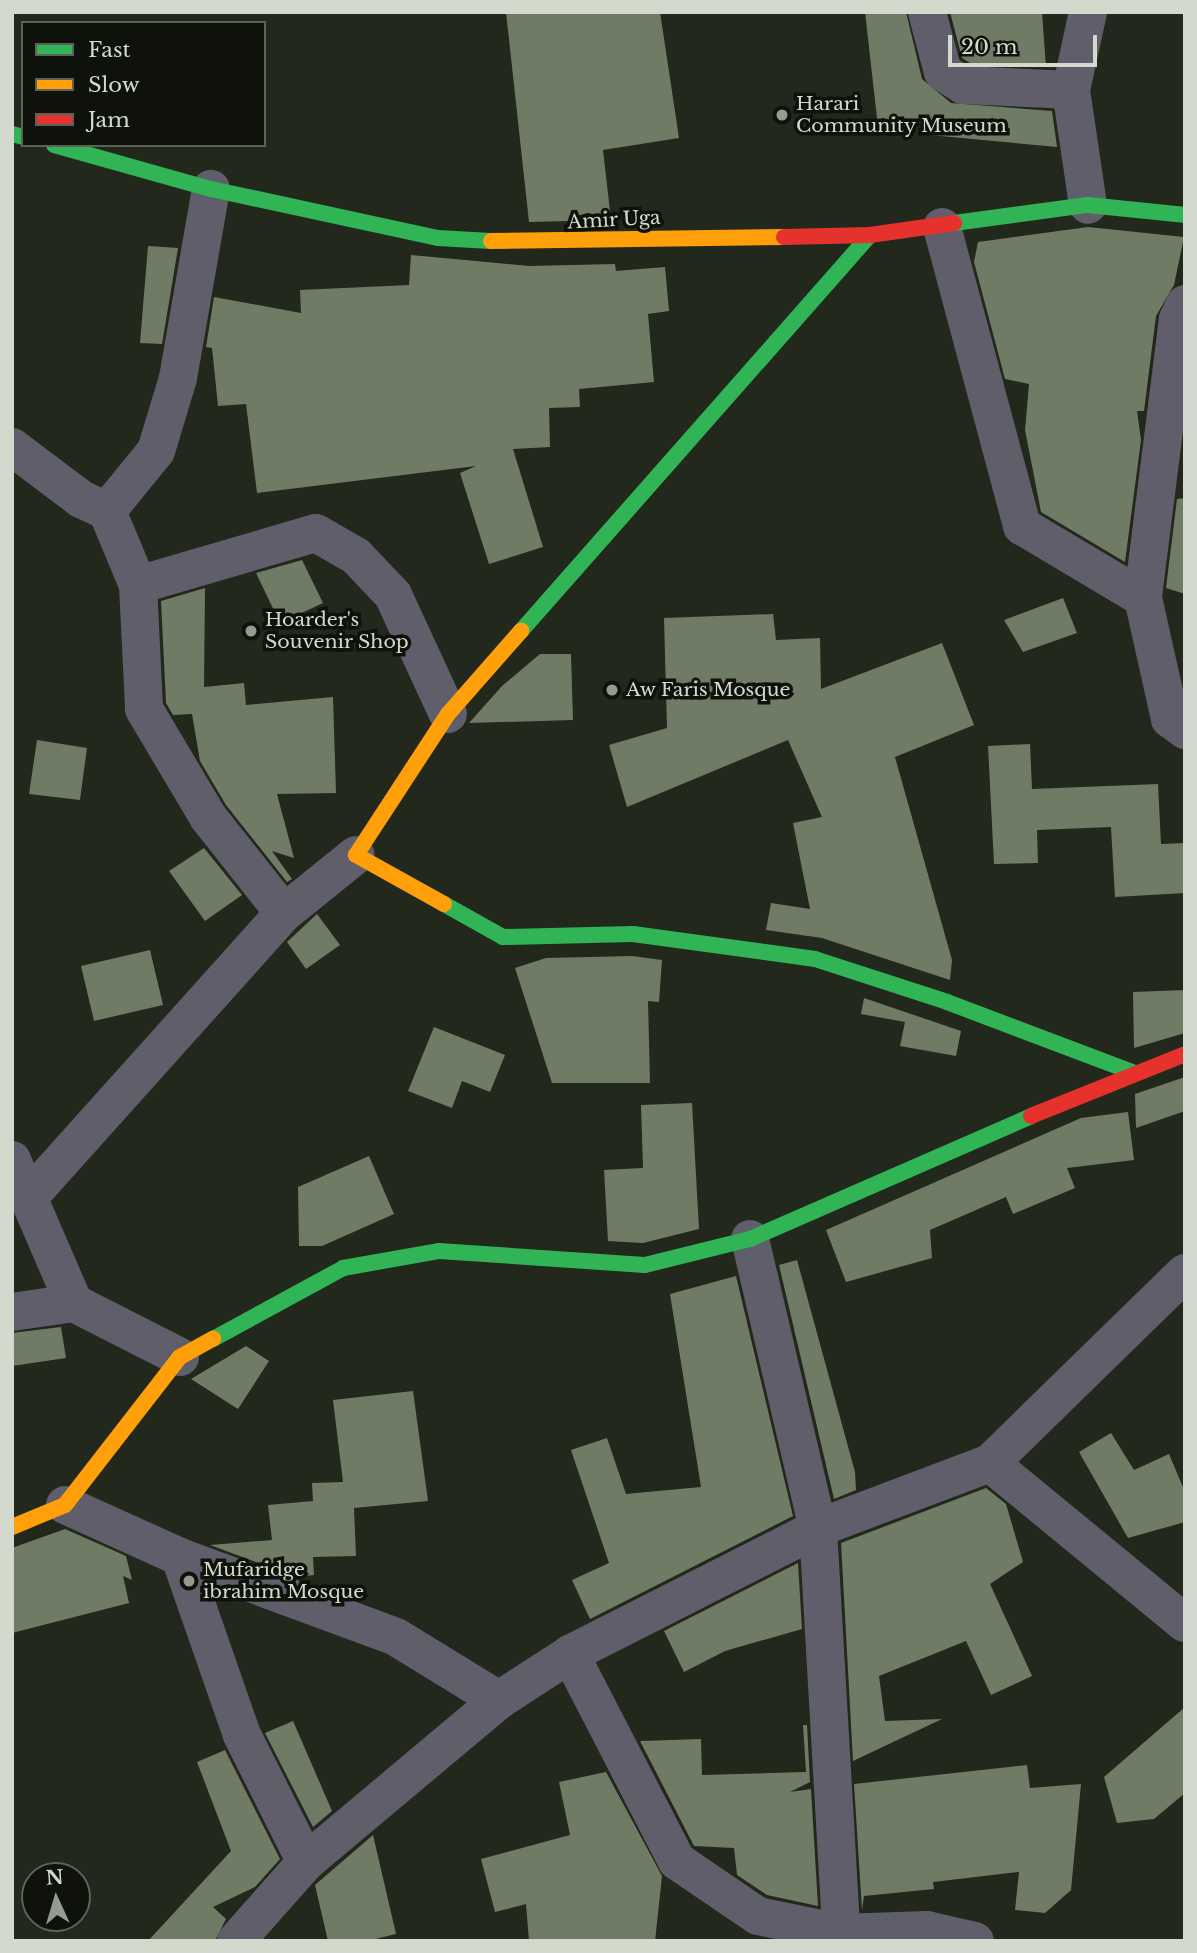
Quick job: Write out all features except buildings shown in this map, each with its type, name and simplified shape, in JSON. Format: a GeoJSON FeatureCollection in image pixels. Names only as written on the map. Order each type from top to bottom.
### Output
{"type":"FeatureCollection","features":[{"type":"Feature","properties":{"kind":"street"},"geometry":{"type":"LineString","coordinates":[[927,12],[943,72],[963,85],[1070,90]]}},
{"type":"Feature","properties":{"kind":"street"},"geometry":{"type":"LineString","coordinates":[[1088,12],[1070,90],[1088,205]]}},
{"type":"Feature","properties":{"kind":"street","name":"Amir Uga"},"geometry":{"type":"LineString","coordinates":[[61,147],[211,188],[438,238],[530,244],[870,235],[1088,205],[1185,215]]}},
{"type":"Feature","properties":{"kind":"street"},"geometry":{"type":"LineString","coordinates":[[107,511],[156,451],[178,378],[211,188]]}},
{"type":"Feature","properties":{"kind":"street"},"geometry":{"type":"LineString","coordinates":[[942,227],[1022,526],[1143,598]]}},
{"type":"Feature","properties":{"kind":"street"},"geometry":{"type":"LineString","coordinates":[[29,1197],[284,913],[355,855],[448,714],[870,235]]}},
{"type":"Feature","properties":{"kind":"street"},"geometry":{"type":"LineString","coordinates":[[1185,304],[1178,319],[1143,598],[1170,719],[1185,730]]}},
{"type":"Feature","properties":{"kind":"street"},"geometry":{"type":"LineString","coordinates":[[12,447],[81,499],[107,511],[138,585],[144,709],[208,817],[284,913]]}},
{"type":"Feature","properties":{"kind":"street"},"geometry":{"type":"LineString","coordinates":[[138,585],[316,533],[356,556],[393,595],[448,714]]}},
{"type":"Feature","properties":{"kind":"street"},"geometry":{"type":"LineString","coordinates":[[355,855],[503,937],[633,934],[816,960],[947,1002],[1132,1072]]}},
{"type":"Feature","properties":{"kind":"street"},"geometry":{"type":"LineString","coordinates":[[12,1527],[65,1506],[180,1357],[344,1268],[439,1251],[645,1265],[750,1239],[1132,1072],[1185,1054]]}},
{"type":"Feature","properties":{"kind":"street"},"geometry":{"type":"LineString","coordinates":[[12,1160],[74,1303]]}},
{"type":"Feature","properties":{"kind":"street"},"geometry":{"type":"LineString","coordinates":[[750,1239],[817,1528],[841,1933]]}},
{"type":"Feature","properties":{"kind":"street"},"geometry":{"type":"LineString","coordinates":[[236,1941],[306,1862],[499,1700],[570,1654],[817,1528],[990,1463],[1185,1273]]}},
{"type":"Feature","properties":{"kind":"street"},"geometry":{"type":"LineString","coordinates":[[12,1311],[74,1303],[180,1357]]}},
{"type":"Feature","properties":{"kind":"street"},"geometry":{"type":"LineString","coordinates":[[990,1463],[1185,1623]]}},
{"type":"Feature","properties":{"kind":"street"},"geometry":{"type":"LineString","coordinates":[[65,1506],[180,1557],[396,1637],[499,1700]]}},
{"type":"Feature","properties":{"kind":"street"},"geometry":{"type":"LineString","coordinates":[[180,1557],[242,1735],[306,1862]]}},
{"type":"Feature","properties":{"kind":"street"},"geometry":{"type":"LineString","coordinates":[[570,1654],[677,1861],[758,1916],[841,1933],[927,1930],[975,1941]]}},
{"type":"Feature","properties":{"kind":"traffic: fast"},"geometry":{"type":"LineString","coordinates":[[12,134],[21,136]]}},
{"type":"Feature","properties":{"kind":"traffic: fast"},"geometry":{"type":"LineString","coordinates":[[61,147],[211,189],[438,238],[491,241]]}},
{"type":"Feature","properties":{"kind":"traffic: fast"},"geometry":{"type":"LineString","coordinates":[[954,223],[1088,205],[1185,215]]}},
{"type":"Feature","properties":{"kind":"traffic: fast"},"geometry":{"type":"LineString","coordinates":[[521,631],[870,235]]}},
{"type":"Feature","properties":{"kind":"traffic: fast"},"geometry":{"type":"LineString","coordinates":[[444,904],[503,937],[633,934],[815,959],[947,1002],[1132,1072]]}},
{"type":"Feature","properties":{"kind":"traffic: fast"},"geometry":{"type":"LineString","coordinates":[[213,1339],[343,1268],[439,1251],[645,1265],[750,1239],[1031,1116]]}},
{"type":"Feature","properties":{"kind":"traffic: slow"},"geometry":{"type":"LineString","coordinates":[[491,241],[784,237]]}},
{"type":"Feature","properties":{"kind":"traffic: slow"},"geometry":{"type":"LineString","coordinates":[[444,904],[356,855],[448,714],[521,631]]}},
{"type":"Feature","properties":{"kind":"traffic: slow"},"geometry":{"type":"LineString","coordinates":[[12,1527],[65,1505],[180,1357],[213,1339]]}},
{"type":"Feature","properties":{"kind":"traffic: jam"},"geometry":{"type":"LineString","coordinates":[[784,237],[870,235],[954,223]]}},
{"type":"Feature","properties":{"kind":"traffic: jam"},"geometry":{"type":"LineString","coordinates":[[1031,1116],[1185,1054]]}},
{"type":"Feature","properties":{"kind":"place","name":"Harari Community Museum"},"geometry":{"type":"Point","coordinates":[782,115]}},
{"type":"Feature","properties":{"kind":"place","name":"Hoarder's Souvenir Shop"},"geometry":{"type":"Point","coordinates":[251,631]}},
{"type":"Feature","properties":{"kind":"place","name":"Aw Faris Mosque"},"geometry":{"type":"Point","coordinates":[612,690]}},
{"type":"Feature","properties":{"kind":"place","name":"Mufaridge ibrahim Mosque"},"geometry":{"type":"Point","coordinates":[189,1581]}}]}
